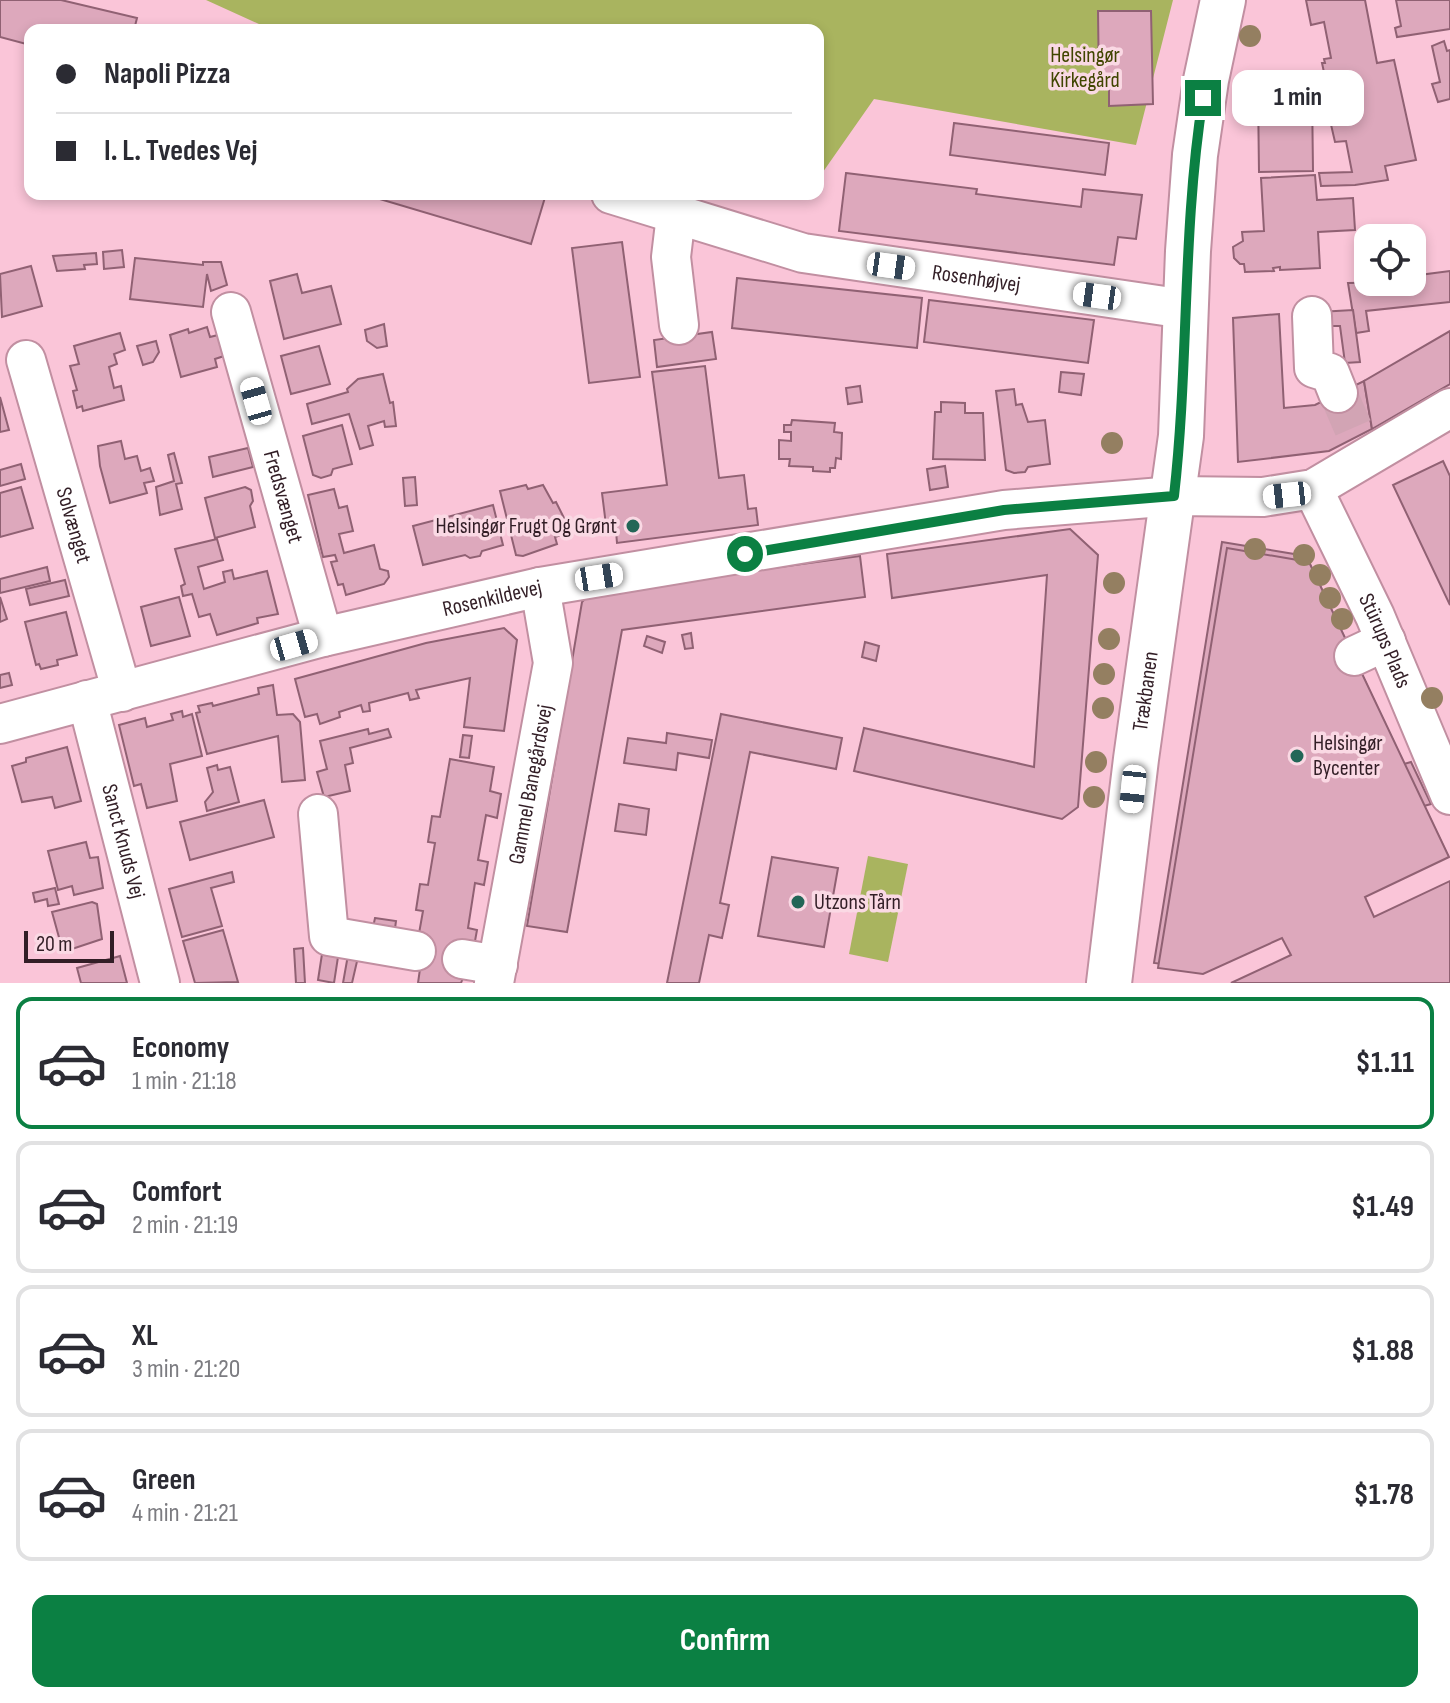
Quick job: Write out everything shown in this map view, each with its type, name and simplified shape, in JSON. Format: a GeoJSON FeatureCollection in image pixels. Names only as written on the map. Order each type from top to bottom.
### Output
{"type":"FeatureCollection","features":[{"type":"Feature","properties":{"kind":"main road","name":"Trækbanen"},"geometry":{"type":"LineString","coordinates":[[1109,983],[1181,436],[1195,155],[1212,45],[1223,0]]}},
{"type":"Feature","properties":{"kind":"street","name":"Rosenhøjvej"},"geometry":{"type":"LineString","coordinates":[[630,200],[803,253],[1185,309]]}},
{"type":"Feature","properties":{"kind":"street"},"geometry":{"type":"LineString","coordinates":[[676,215],[671,257],[679,325]]}},
{"type":"Feature","properties":{"kind":"street","name":"Fredsvænget"},"geometry":{"type":"LineString","coordinates":[[231,312],[323,637]]}},
{"type":"Feature","properties":{"kind":"street"},"geometry":{"type":"LineString","coordinates":[[1312,316],[1314,368],[1330,373],[1338,393]]}},
{"type":"Feature","properties":{"kind":"street","name":"Solvænget"},"geometry":{"type":"LineString","coordinates":[[26,360],[104,696]]}},
{"type":"Feature","properties":{"kind":"street","name":"Rosenkildevej"},"geometry":{"type":"LineString","coordinates":[[0,724],[323,637],[540,587],[1004,510],[1174,496],[1263,497],[1313,489],[1361,448],[1450,408]]}},
{"type":"Feature","properties":{"kind":"street","name":"Stürups Plads"},"geometry":{"type":"LineString","coordinates":[[1313,489],[1370,649],[1450,795]]}},
{"type":"Feature","properties":{"kind":"street","name":"Gammel Banegårdsvej"},"geometry":{"type":"LineString","coordinates":[[485,969],[553,663],[540,587]]}},
{"type":"Feature","properties":{"kind":"street","name":"Sanct Knuds Vej"},"geometry":{"type":"LineString","coordinates":[[104,696],[160,983]]}},
{"type":"Feature","properties":{"kind":"street"},"geometry":{"type":"LineString","coordinates":[[318,814],[329,936],[416,951]]}},
{"type":"Feature","properties":{"kind":"green space","name":"Helsingør Kirkegård"},"geometry":{"type":"Polygon","coordinates":[[[206,0],[1173,0],[1136,145],[874,99],[824,170],[824,24],[259,24],[206,0]]]}},
{"type":"Feature","properties":{"kind":"green space"},"geometry":{"type":"Polygon","coordinates":[[[868,856],[908,864],[888,962],[849,954],[868,856]]]}},
{"type":"Feature","properties":{"kind":"building"},"geometry":{"type":"Polygon","coordinates":[[[0,0],[61,0],[137,18],[136,24],[24,24],[24,43],[0,37],[0,0]]]}},
{"type":"Feature","properties":{"kind":"building"},"geometry":{"type":"Polygon","coordinates":[[[1306,0],[1365,0],[1377,63],[1394,60],[1416,160],[1385,166],[1388,180],[1321,186],[1319,173],[1352,172],[1346,141],[1335,142],[1329,116],[1340,115],[1335,90],[1313,91],[1313,77],[1325,77],[1322,63],[1325,63],[1324,59],[1331,58],[1324,22],[1311,25],[1306,0]]]}},
{"type":"Feature","properties":{"kind":"building"},"geometry":{"type":"Polygon","coordinates":[[[1396,0],[1450,0],[1450,29],[1397,37],[1395,28],[1401,26],[1396,0]]]}},
{"type":"Feature","properties":{"kind":"building"},"geometry":{"type":"Polygon","coordinates":[[[1098,11],[1151,11],[1153,104],[1109,106],[1109,87],[1099,87],[1098,11]]]}},
{"type":"Feature","properties":{"kind":"building"},"geometry":{"type":"Polygon","coordinates":[[[1444,41],[1447,51],[1450,50],[1450,99],[1438,102],[1432,84],[1440,82],[1432,46],[1444,41]]]}},
{"type":"Feature","properties":{"kind":"building"},"geometry":{"type":"Polygon","coordinates":[[[1312,91],[1313,171],[1259,172],[1258,92],[1312,91]]]}},
{"type":"Feature","properties":{"kind":"building"},"geometry":{"type":"Polygon","coordinates":[[[954,123],[1109,143],[1105,175],[950,155],[954,123]]]}},
{"type":"Feature","properties":{"kind":"building"},"geometry":{"type":"Polygon","coordinates":[[[846,173],[977,189],[976,194],[1081,207],[1083,189],[1142,195],[1136,239],[1118,237],[1114,265],[839,231],[846,173]]]}},
{"type":"Feature","properties":{"kind":"building"},"geometry":{"type":"Polygon","coordinates":[[[1315,175],[1317,200],[1353,198],[1354,230],[1318,232],[1320,268],[1280,270],[1280,267],[1273,268],[1274,271],[1245,272],[1244,264],[1234,258],[1233,247],[1243,241],[1242,232],[1264,231],[1261,178],[1315,175]]]}},
{"type":"Feature","properties":{"kind":"building"},"geometry":{"type":"Polygon","coordinates":[[[383,200],[544,200],[531,244],[383,200]]]}},
{"type":"Feature","properties":{"kind":"building"},"geometry":{"type":"Polygon","coordinates":[[[622,242],[640,377],[589,383],[572,248],[622,242]]]}},
{"type":"Feature","properties":{"kind":"building"},"geometry":{"type":"Polygon","coordinates":[[[122,250],[124,267],[104,269],[103,252],[122,250]]]}},
{"type":"Feature","properties":{"kind":"building"},"geometry":{"type":"Polygon","coordinates":[[[96,253],[97,264],[84,265],[85,269],[57,271],[53,256],[96,253]]]}},
{"type":"Feature","properties":{"kind":"building"},"geometry":{"type":"Polygon","coordinates":[[[135,258],[203,265],[203,262],[221,262],[227,285],[211,291],[207,274],[203,307],[130,299],[135,258]]]}},
{"type":"Feature","properties":{"kind":"building"},"geometry":{"type":"Polygon","coordinates":[[[31,266],[42,306],[2,317],[0,274],[31,266]]]}},
{"type":"Feature","properties":{"kind":"building"},"geometry":{"type":"Polygon","coordinates":[[[1450,271],[1450,302],[1366,311],[1369,331],[1356,333],[1348,283],[1354,283],[1354,296],[1426,296],[1426,274],[1450,271]]]}},
{"type":"Feature","properties":{"kind":"building"},"geometry":{"type":"Polygon","coordinates":[[[297,274],[302,293],[331,286],[341,324],[284,339],[270,281],[297,274]]]}},
{"type":"Feature","properties":{"kind":"building"},"geometry":{"type":"Polygon","coordinates":[[[737,278],[922,298],[917,348],[732,328],[737,278]]]}},
{"type":"Feature","properties":{"kind":"building"},"geometry":{"type":"Polygon","coordinates":[[[929,300],[1094,320],[1088,363],[924,342],[929,300]]]}},
{"type":"Feature","properties":{"kind":"building"},"geometry":{"type":"Polygon","coordinates":[[[1353,310],[1360,362],[1345,363],[1340,326],[1320,326],[1319,312],[1353,310]]]}},
{"type":"Feature","properties":{"kind":"building"},"geometry":{"type":"Polygon","coordinates":[[[1279,314],[1284,408],[1315,405],[1364,381],[1372,429],[1329,451],[1238,462],[1233,318],[1279,314]]]}},
{"type":"Feature","properties":{"kind":"building"},"geometry":{"type":"Polygon","coordinates":[[[384,324],[387,346],[377,348],[367,341],[365,330],[384,324]]]}},
{"type":"Feature","properties":{"kind":"building"},"geometry":{"type":"Polygon","coordinates":[[[207,327],[210,337],[218,335],[224,356],[215,359],[217,367],[181,377],[170,335],[207,327]]]}},
{"type":"Feature","properties":{"kind":"building"},"geometry":{"type":"Polygon","coordinates":[[[1450,331],[1450,384],[1372,429],[1364,381],[1450,331]]]}},
{"type":"Feature","properties":{"kind":"building"},"geometry":{"type":"Polygon","coordinates":[[[712,332],[716,359],[657,367],[654,340],[712,332]]]}},
{"type":"Feature","properties":{"kind":"building"},"geometry":{"type":"Polygon","coordinates":[[[120,333],[125,350],[114,354],[117,364],[109,367],[114,388],[121,386],[124,400],[83,411],[82,406],[77,408],[73,391],[77,390],[70,366],[79,364],[74,346],[120,333]]]}},
{"type":"Feature","properties":{"kind":"building"},"geometry":{"type":"Polygon","coordinates":[[[156,341],[159,352],[153,362],[143,365],[137,346],[156,341]]]}},
{"type":"Feature","properties":{"kind":"building"},"geometry":{"type":"Polygon","coordinates":[[[319,346],[330,384],[291,394],[281,356],[319,346]]]}},
{"type":"Feature","properties":{"kind":"building"},"geometry":{"type":"Polygon","coordinates":[[[705,366],[719,478],[744,475],[748,509],[756,508],[758,525],[617,543],[616,531],[607,533],[602,493],[667,485],[652,372],[705,366]]]}},
{"type":"Feature","properties":{"kind":"building"},"geometry":{"type":"Polygon","coordinates":[[[1061,372],[1084,374],[1081,395],[1059,392],[1061,372]]]}},
{"type":"Feature","properties":{"kind":"building"},"geometry":{"type":"Polygon","coordinates":[[[383,374],[390,403],[393,402],[396,426],[385,427],[384,421],[368,426],[373,445],[360,449],[349,414],[312,424],[307,404],[348,392],[347,389],[358,379],[383,374]]]}},
{"type":"Feature","properties":{"kind":"building"},"geometry":{"type":"Polygon","coordinates":[[[860,386],[862,402],[848,404],[846,388],[860,386]]]}},
{"type":"Feature","properties":{"kind":"building"},"geometry":{"type":"Polygon","coordinates":[[[1014,389],[1016,405],[1022,404],[1028,422],[1045,420],[1050,464],[1028,467],[1025,472],[1014,473],[1006,470],[996,391],[1014,389]]]}},
{"type":"Feature","properties":{"kind":"building"},"geometry":{"type":"Polygon","coordinates":[[[0,397],[9,430],[0,432],[0,397]]]}},
{"type":"Feature","properties":{"kind":"building"},"geometry":{"type":"Polygon","coordinates":[[[941,402],[965,403],[965,413],[983,413],[985,460],[933,459],[935,412],[941,412],[941,402]]]}},
{"type":"Feature","properties":{"kind":"building"},"geometry":{"type":"Polygon","coordinates":[[[792,420],[835,423],[834,432],[842,433],[841,459],[836,458],[835,468],[830,468],[830,472],[813,471],[813,467],[789,466],[790,459],[779,459],[779,440],[791,441],[791,432],[784,432],[784,425],[791,425],[792,420]]]}},
{"type":"Feature","properties":{"kind":"building"},"geometry":{"type":"Polygon","coordinates":[[[342,425],[352,464],[333,469],[331,475],[321,478],[313,475],[303,436],[342,425]]]}},
{"type":"Feature","properties":{"kind":"building"},"geometry":{"type":"Polygon","coordinates":[[[121,441],[125,459],[137,456],[141,471],[150,468],[154,481],[144,483],[147,493],[110,503],[98,446],[121,441]]]}},
{"type":"Feature","properties":{"kind":"building"},"geometry":{"type":"Polygon","coordinates":[[[248,448],[253,467],[213,477],[209,457],[248,448]]]}},
{"type":"Feature","properties":{"kind":"building"},"geometry":{"type":"Polygon","coordinates":[[[174,453],[182,483],[176,484],[182,509],[160,515],[156,487],[174,481],[168,455],[174,453]]]}},
{"type":"Feature","properties":{"kind":"building"},"geometry":{"type":"Polygon","coordinates":[[[1443,461],[1450,476],[1450,605],[1393,485],[1443,461]]]}},
{"type":"Feature","properties":{"kind":"building"},"geometry":{"type":"Polygon","coordinates":[[[21,464],[25,479],[0,486],[0,470],[21,464]]]}},
{"type":"Feature","properties":{"kind":"building"},"geometry":{"type":"Polygon","coordinates":[[[945,466],[948,487],[930,490],[927,469],[945,466]]]}},
{"type":"Feature","properties":{"kind":"building"},"geometry":{"type":"Polygon","coordinates":[[[415,477],[417,505],[405,506],[403,478],[415,477]]]}},
{"type":"Feature","properties":{"kind":"building"},"geometry":{"type":"Polygon","coordinates":[[[526,485],[528,489],[543,485],[553,503],[556,502],[571,532],[555,537],[557,544],[523,556],[516,555],[500,491],[526,485]]]}},
{"type":"Feature","properties":{"kind":"building"},"geometry":{"type":"Polygon","coordinates":[[[21,487],[33,528],[0,537],[0,493],[21,487]]]}},
{"type":"Feature","properties":{"kind":"building"},"geometry":{"type":"Polygon","coordinates":[[[245,487],[251,490],[253,501],[250,506],[255,527],[215,538],[205,498],[245,487]]]}},
{"type":"Feature","properties":{"kind":"building"},"geometry":{"type":"Polygon","coordinates":[[[334,489],[339,508],[347,506],[353,531],[339,534],[344,553],[374,545],[380,569],[388,571],[389,577],[384,584],[346,595],[343,584],[338,585],[331,562],[337,561],[335,555],[323,557],[308,495],[334,489]]]}},
{"type":"Feature","properties":{"kind":"building"},"geometry":{"type":"Polygon","coordinates":[[[493,505],[503,545],[482,551],[480,556],[470,558],[465,555],[423,565],[413,526],[493,505]]]}},
{"type":"Feature","properties":{"kind":"building"},"geometry":{"type":"Polygon","coordinates":[[[1070,529],[1098,555],[1078,807],[1062,819],[854,771],[864,728],[1034,767],[1047,575],[892,598],[887,554],[1070,529]]]}},
{"type":"Feature","properties":{"kind":"building"},"geometry":{"type":"Polygon","coordinates":[[[217,539],[223,560],[198,567],[204,589],[225,582],[223,572],[232,570],[234,579],[267,571],[278,614],[257,618],[258,623],[217,635],[210,614],[199,617],[192,594],[183,596],[181,586],[185,584],[175,549],[217,539]]]}},
{"type":"Feature","properties":{"kind":"building","name":"Helsingør Bycenter"},"geometry":{"type":"Polygon","coordinates":[[[1222,542],[1306,556],[1404,764],[1411,762],[1431,804],[1424,806],[1448,856],[1202,969],[1154,963],[1222,542]]]}},
{"type":"Feature","properties":{"kind":"building","name":"Helsingør Bycenter"},"geometry":{"type":"Polygon","coordinates":[[[1227,548],[1309,562],[1449,857],[1365,897],[1374,917],[1450,881],[1450,983],[1231,983],[1291,955],[1282,938],[1203,974],[1158,968],[1227,548]]]}},
{"type":"Feature","properties":{"kind":"building"},"geometry":{"type":"Polygon","coordinates":[[[860,556],[865,597],[622,630],[567,932],[527,926],[582,602],[590,593],[860,556]]]}},
{"type":"Feature","properties":{"kind":"building"},"geometry":{"type":"Polygon","coordinates":[[[47,567],[50,581],[0,593],[0,579],[47,567]]]}},
{"type":"Feature","properties":{"kind":"building"},"geometry":{"type":"Polygon","coordinates":[[[65,580],[69,596],[30,605],[26,589],[65,580]]]}},
{"type":"Feature","properties":{"kind":"building"},"geometry":{"type":"Polygon","coordinates":[[[0,597],[7,619],[0,622],[0,597]]]}},
{"type":"Feature","properties":{"kind":"building"},"geometry":{"type":"Polygon","coordinates":[[[179,597],[190,636],[151,646],[141,607],[179,597]]]}},
{"type":"Feature","properties":{"kind":"building"},"geometry":{"type":"Polygon","coordinates":[[[66,612],[77,655],[57,660],[58,665],[41,669],[39,664],[36,665],[25,622],[66,612]]]}},
{"type":"Feature","properties":{"kind":"building"},"geometry":{"type":"Polygon","coordinates":[[[504,628],[517,640],[504,731],[464,727],[470,678],[416,690],[419,698],[410,700],[408,693],[369,703],[370,711],[363,712],[361,705],[339,712],[340,717],[320,724],[317,714],[305,717],[295,679],[426,643],[504,628]]]}},
{"type":"Feature","properties":{"kind":"building"},"geometry":{"type":"Polygon","coordinates":[[[691,633],[693,648],[685,649],[682,635],[691,633]]]}},
{"type":"Feature","properties":{"kind":"building"},"geometry":{"type":"Polygon","coordinates":[[[647,636],[665,642],[662,653],[644,646],[647,636]]]}},
{"type":"Feature","properties":{"kind":"building"},"geometry":{"type":"Polygon","coordinates":[[[865,642],[879,646],[876,661],[862,657],[865,642]]]}},
{"type":"Feature","properties":{"kind":"building"},"geometry":{"type":"Polygon","coordinates":[[[9,673],[12,685],[0,688],[0,675],[9,673]]]}},
{"type":"Feature","properties":{"kind":"building"},"geometry":{"type":"Polygon","coordinates":[[[273,685],[277,715],[293,714],[300,722],[305,780],[282,782],[278,736],[207,754],[196,713],[200,712],[198,706],[212,703],[213,706],[259,694],[258,688],[273,685]]]}},
{"type":"Feature","properties":{"kind":"building"},"geometry":{"type":"Polygon","coordinates":[[[182,711],[183,717],[192,714],[202,756],[170,764],[177,801],[147,808],[141,784],[134,786],[119,725],[145,718],[147,727],[173,720],[171,714],[182,711]]]}},
{"type":"Feature","properties":{"kind":"building"},"geometry":{"type":"Polygon","coordinates":[[[721,714],[842,738],[836,769],[750,752],[720,903],[729,905],[722,938],[709,935],[699,983],[667,983],[721,714]]]}},
{"type":"Feature","properties":{"kind":"building"},"geometry":{"type":"Polygon","coordinates":[[[368,729],[369,734],[388,729],[391,737],[350,748],[353,763],[345,765],[350,791],[324,797],[317,772],[327,769],[320,741],[368,729]]]}},
{"type":"Feature","properties":{"kind":"building"},"geometry":{"type":"Polygon","coordinates":[[[667,733],[712,740],[709,758],[678,753],[676,770],[624,763],[628,738],[666,743],[667,733]]]}},
{"type":"Feature","properties":{"kind":"building"},"geometry":{"type":"Polygon","coordinates":[[[463,735],[472,736],[469,758],[460,757],[463,735]]]}},
{"type":"Feature","properties":{"kind":"building"},"geometry":{"type":"Polygon","coordinates":[[[67,747],[81,801],[55,808],[52,797],[22,802],[12,766],[26,762],[26,758],[67,747]]]}},
{"type":"Feature","properties":{"kind":"building"},"geometry":{"type":"Polygon","coordinates":[[[450,759],[494,767],[490,791],[501,794],[497,818],[486,815],[478,860],[488,862],[484,885],[475,883],[468,928],[477,930],[473,952],[461,983],[418,983],[420,969],[413,967],[423,911],[416,910],[420,884],[428,885],[435,843],[428,842],[432,816],[440,817],[450,759]]]}},
{"type":"Feature","properties":{"kind":"building"},"geometry":{"type":"Polygon","coordinates":[[[217,765],[218,770],[230,767],[239,802],[207,811],[205,802],[213,792],[207,768],[217,765]]]}},
{"type":"Feature","properties":{"kind":"building"},"geometry":{"type":"Polygon","coordinates":[[[264,800],[274,837],[190,860],[180,822],[264,800]]]}},
{"type":"Feature","properties":{"kind":"building"},"geometry":{"type":"Polygon","coordinates":[[[619,804],[649,809],[646,835],[615,831],[619,804]]]}},
{"type":"Feature","properties":{"kind":"building"},"geometry":{"type":"Polygon","coordinates":[[[86,842],[90,858],[98,857],[103,888],[74,895],[72,886],[58,890],[48,851],[86,842]]]}},
{"type":"Feature","properties":{"kind":"building","name":"Utzons Tårn"},"geometry":{"type":"Polygon","coordinates":[[[772,857],[838,868],[824,947],[758,936],[772,857]]]}},
{"type":"Feature","properties":{"kind":"building"},"geometry":{"type":"Polygon","coordinates":[[[232,872],[234,882],[211,888],[222,926],[182,937],[169,889],[232,872]]]}},
{"type":"Feature","properties":{"kind":"building"},"geometry":{"type":"Polygon","coordinates":[[[55,888],[59,904],[48,906],[47,899],[35,902],[33,893],[55,888]]]}},
{"type":"Feature","properties":{"kind":"building"},"geometry":{"type":"Polygon","coordinates":[[[92,902],[97,904],[102,939],[63,952],[52,912],[92,902]]]}},
{"type":"Feature","properties":{"kind":"building"},"geometry":{"type":"Polygon","coordinates":[[[375,918],[396,921],[394,936],[372,932],[375,918]]]}},
{"type":"Feature","properties":{"kind":"building"},"geometry":{"type":"Polygon","coordinates":[[[223,930],[238,982],[195,983],[183,941],[223,930]]]}},
{"type":"Feature","properties":{"kind":"building"},"geometry":{"type":"Polygon","coordinates":[[[303,948],[305,983],[296,983],[294,949],[303,948]]]}},
{"type":"Feature","properties":{"kind":"building"},"geometry":{"type":"Polygon","coordinates":[[[322,954],[338,957],[334,983],[318,980],[322,954]]]}},
{"type":"Feature","properties":{"kind":"building"},"geometry":{"type":"Polygon","coordinates":[[[348,955],[358,957],[352,983],[343,983],[348,955]]]}},
{"type":"Feature","properties":{"kind":"building"},"geometry":{"type":"Polygon","coordinates":[[[120,956],[127,983],[81,983],[77,968],[120,956]]]}},
{"type":"Feature","properties":{"kind":"tunnel"},"geometry":{"type":"LineString","coordinates":[[1338,393],[1357,437]]}},
{"type":"Feature","properties":{"kind":"place","name":"Helsingør Frugt Og Grønt"},"geometry":{"type":"Point","coordinates":[633,526]}},
{"type":"Feature","properties":{"kind":"place","name":"Helsingør Bycenter"},"geometry":{"type":"Point","coordinates":[1297,756]}},
{"type":"Feature","properties":{"kind":"place","name":"Utzons Tårn"},"geometry":{"type":"Point","coordinates":[798,902]}},
{"type":"Feature","properties":{"kind":"route"},"geometry":{"type":"LineString","coordinates":[[745,554],[1004,510],[1084,501],[1174,496],[1181,436],[1191,197],[1203,98]]}}]}
